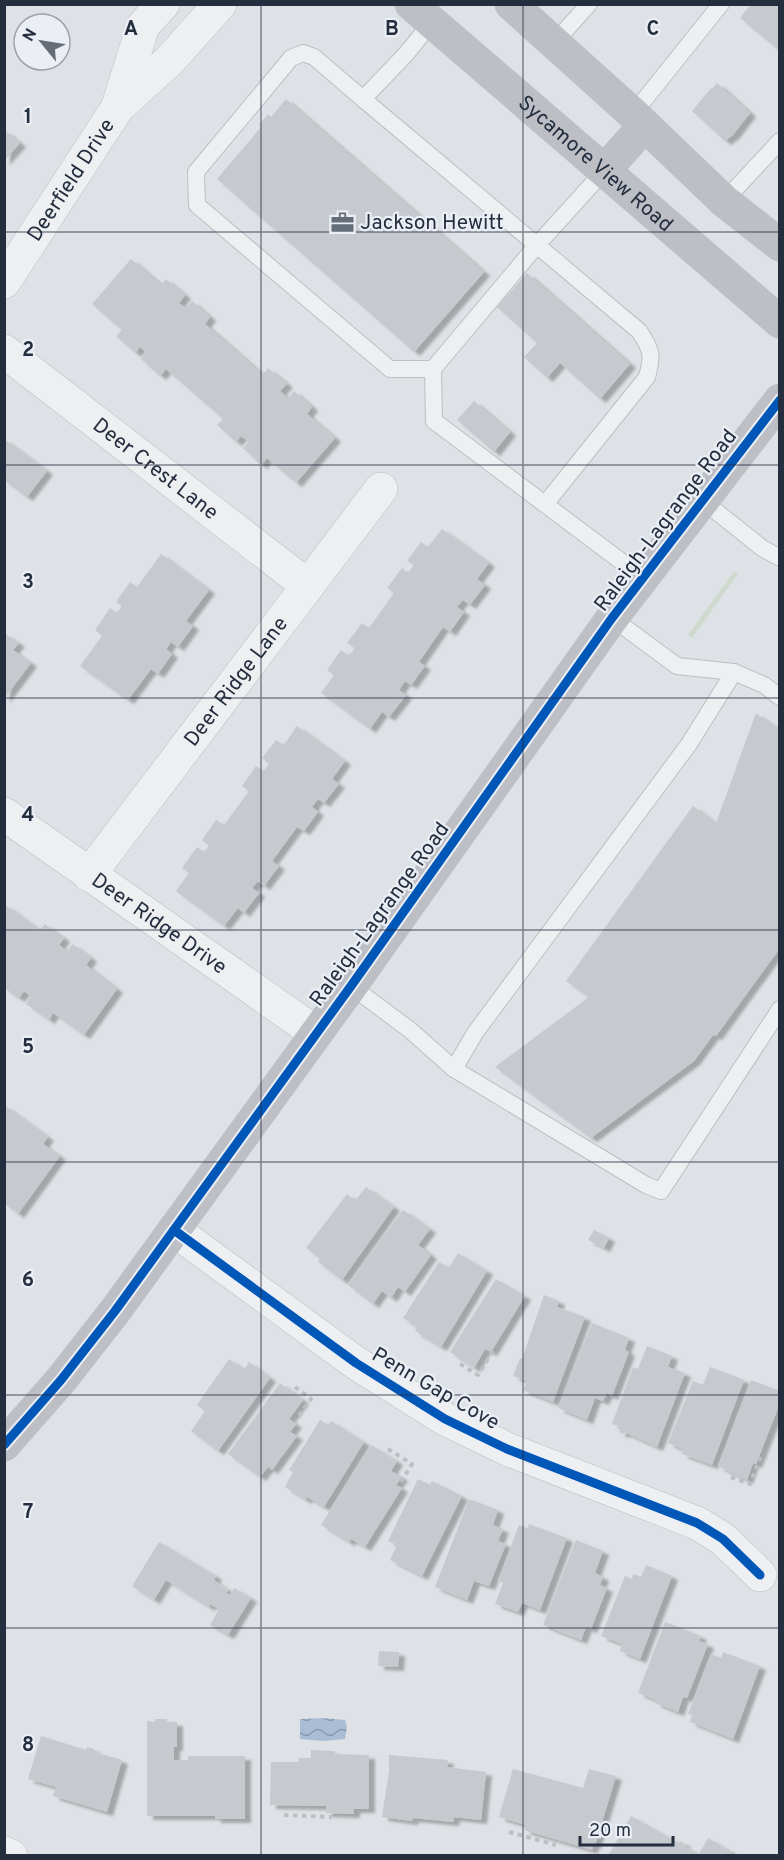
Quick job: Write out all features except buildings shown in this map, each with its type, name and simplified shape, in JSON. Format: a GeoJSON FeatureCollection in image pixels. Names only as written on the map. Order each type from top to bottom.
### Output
{"type":"FeatureCollection","features":[{"type":"Feature","properties":{"kind":"main road"},"geometry":{"type":"LineString","coordinates":[[511,4],[724,201],[780,245]]}},
{"type":"Feature","properties":{"kind":"main road","name":"Sycamore View Road"},"geometry":{"type":"LineString","coordinates":[[430,10],[605,170],[780,322]]}},
{"type":"Feature","properties":{"kind":"main road"},"geometry":{"type":"LineString","coordinates":[[605,170],[638,120]]}},
{"type":"Feature","properties":{"kind":"main road","name":"Raleigh-Lagrange Road"},"geometry":{"type":"LineString","coordinates":[[4,1445],[61,1380],[174,1230],[351,986],[612,618],[780,400]]}},
{"type":"Feature","properties":{"kind":"street","name":"Deerfield Drive"},"geometry":{"type":"LineString","coordinates":[[118,107],[143,26],[163,4]]}},
{"type":"Feature","properties":{"kind":"street","name":"Deerfield Drive"},"geometry":{"type":"LineString","coordinates":[[4,282],[118,107],[169,61],[220,4]]}},
{"type":"Feature","properties":{"kind":"street","name":"Deer Crest Lane"},"geometry":{"type":"LineString","coordinates":[[4,351],[308,586]]}},
{"type":"Feature","properties":{"kind":"street","name":"Deer Ridge Lane"},"geometry":{"type":"LineString","coordinates":[[89,875],[381,489]]}},
{"type":"Feature","properties":{"kind":"street","name":"Deer Ridge Drive"},"geometry":{"type":"LineString","coordinates":[[4,814],[316,1033]]}},
{"type":"Feature","properties":{"kind":"street","name":"Penn Gap Cove"},"geometry":{"type":"LineString","coordinates":[[174,1230],[356,1363],[445,1419],[507,1449],[697,1523],[723,1539],[760,1575]]}},
{"type":"Feature","properties":{"kind":"street"},"geometry":{"type":"LineString","coordinates":[[4,1853],[10,1856]]}},
{"type":"Feature","properties":{"kind":"lane"},"geometry":{"type":"LineString","coordinates":[[554,43],[589,4]]}},
{"type":"Feature","properties":{"kind":"lane"},"geometry":{"type":"LineString","coordinates":[[638,120],[721,4]]}},
{"type":"Feature","properties":{"kind":"lane"},"geometry":{"type":"LineString","coordinates":[[363,99],[406,54],[430,10]]}},
{"type":"Feature","properties":{"kind":"lane"},"geometry":{"type":"LineString","coordinates":[[433,369],[390,369],[197,205],[196,172],[291,58],[303,53],[314,57],[639,331],[650,347],[651,365],[647,377],[546,503]]}},
{"type":"Feature","properties":{"kind":"lane"},"geometry":{"type":"LineString","coordinates":[[724,201],[780,141]]}},
{"type":"Feature","properties":{"kind":"lane"},"geometry":{"type":"LineString","coordinates":[[605,170],[537,245],[433,369],[434,421],[642,577]]}},
{"type":"Feature","properties":{"kind":"lane"},"geometry":{"type":"LineString","coordinates":[[702,500],[762,548],[780,558]]}},
{"type":"Feature","properties":{"kind":"lane"},"geometry":{"type":"LineString","coordinates":[[612,618],[677,666],[734,672],[764,685],[780,697]]}},
{"type":"Feature","properties":{"kind":"lane"},"geometry":{"type":"LineString","coordinates":[[454,1069],[475,1033],[689,744],[734,672]]}},
{"type":"Feature","properties":{"kind":"lane"},"geometry":{"type":"LineString","coordinates":[[351,986],[410,1030],[454,1069],[646,1185],[661,1191],[780,1009]]}},
{"type":"Feature","properties":{"kind":"path"},"geometry":{"type":"LineString","coordinates":[[460,1364],[478,1375],[494,1349]]}},
{"type":"Feature","properties":{"kind":"path"},"geometry":{"type":"LineString","coordinates":[[295,1387],[311,1399],[296,1420]]}},
{"type":"Feature","properties":{"kind":"path"},"geometry":{"type":"LineString","coordinates":[[388,1449],[411,1464],[400,1482]]}},
{"type":"Feature","properties":{"kind":"path"},"geometry":{"type":"LineString","coordinates":[[731,1477],[750,1484],[762,1454]]}},
{"type":"Feature","properties":{"kind":"path"},"geometry":{"type":"LineString","coordinates":[[284,1815],[332,1817]]}},
{"type":"Feature","properties":{"kind":"path"},"geometry":{"type":"LineString","coordinates":[[509,1832],[556,1845]]}},
{"type":"Feature","properties":{"kind":"shaded area"},"geometry":{"type":"Polygon","coordinates":[[[734,571],[738,574],[692,638],[688,635],[734,571]]]}},
{"type":"Feature","properties":{"kind":"water"},"geometry":{"type":"Polygon","coordinates":[[[300,1719],[345,1720],[347,1727],[345,1739],[323,1741],[300,1739],[300,1719]]]}},
{"type":"Feature","properties":{"kind":"cycle path"},"geometry":{"type":"LineString","coordinates":[[4,1445],[61,1380],[115,1311],[351,986],[612,618],[780,400]]}},
{"type":"Feature","properties":{"kind":"cycle path"},"geometry":{"type":"LineString","coordinates":[[174,1230],[356,1363],[445,1419],[507,1449],[697,1523],[723,1539],[760,1575]]}},
{"type":"Feature","properties":{"kind":"place","name":"Jackson Hewitt"},"geometry":{"type":"Point","coordinates":[342,222]}}]}
